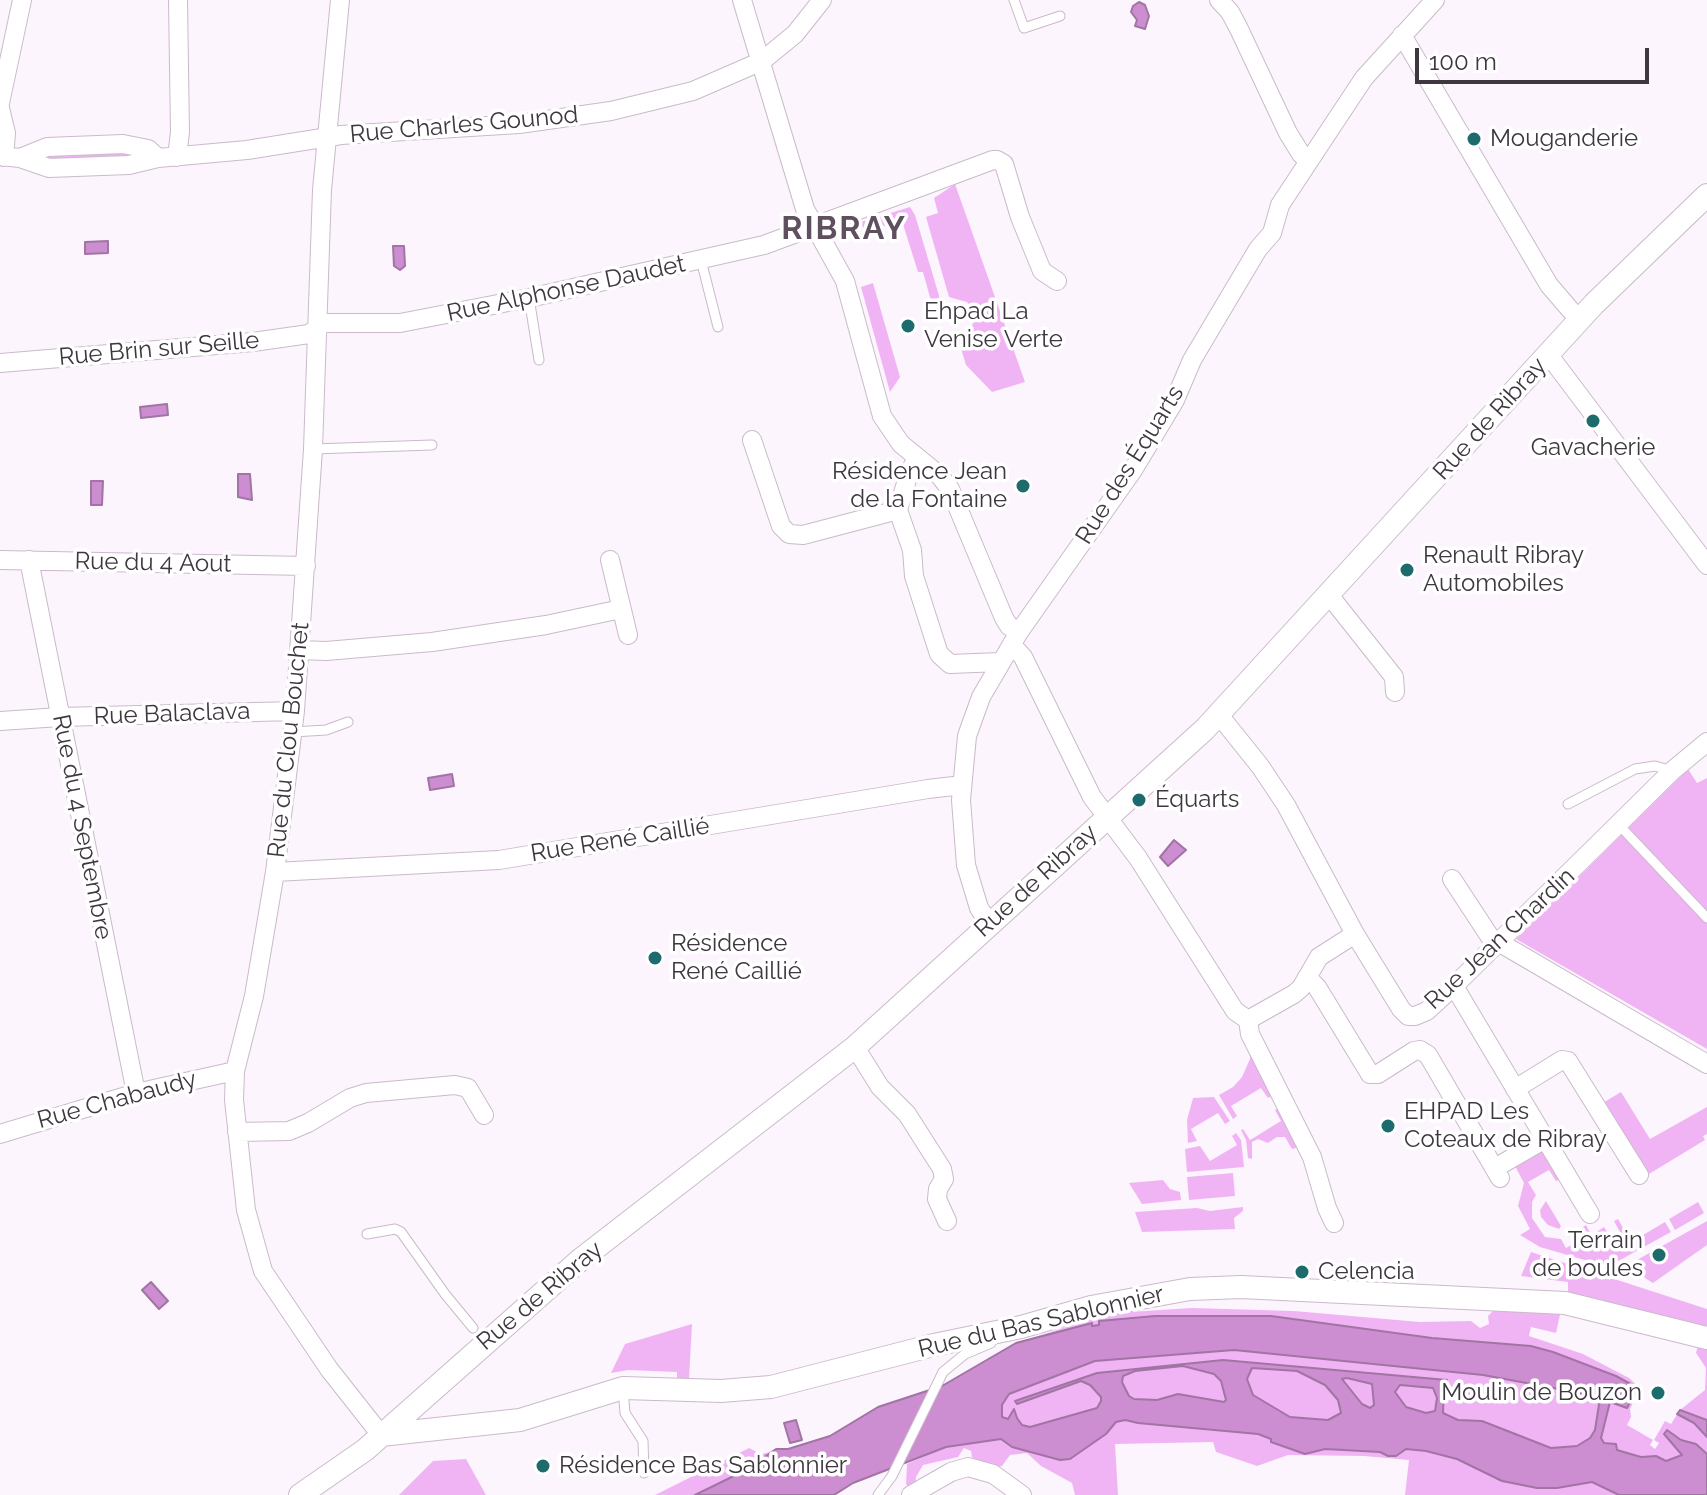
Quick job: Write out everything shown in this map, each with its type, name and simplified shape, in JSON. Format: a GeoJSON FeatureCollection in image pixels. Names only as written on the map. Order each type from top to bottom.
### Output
{"type":"FeatureCollection","features":[{"type":"Feature","properties":{"kind":"street"},"geometry":{"type":"LineString","coordinates":[[8,157],[0,106],[22,0]]}},
{"type":"Feature","properties":{"kind":"street"},"geometry":{"type":"LineString","coordinates":[[177,157],[180,132],[178,0]]}},
{"type":"Feature","properties":{"kind":"street","name":"Rue du Clou Bouchet"},"geometry":{"type":"LineString","coordinates":[[340,0],[322,190],[313,449],[293,732],[275,872],[254,996],[235,1071],[237,1132],[246,1210],[263,1271],[329,1369],[381,1435]]}},
{"type":"Feature","properties":{"kind":"street"},"geometry":{"type":"LineString","coordinates":[[742,0],[805,209],[845,281],[882,416],[894,437],[939,475],[950,489],[1004,618],[1092,797],[1138,858],[1235,1011],[1248,1020],[1250,1034],[1312,1157],[1334,1223]]}},
{"type":"Feature","properties":{"kind":"street","name":"Rue Charles Gounod"},"geometry":{"type":"LineString","coordinates":[[8,157],[47,147],[123,144],[148,149],[158,158],[177,157],[327,137],[519,124],[611,111],[693,91],[762,61],[795,34],[822,0]]}},
{"type":"Feature","properties":{"kind":"street"},"geometry":{"type":"LineString","coordinates":[[1219,0],[1239,29],[1288,133],[1309,161]]}},
{"type":"Feature","properties":{"kind":"street","name":"Rue des Équarts"},"geometry":{"type":"LineString","coordinates":[[989,923],[979,908],[966,865],[962,785],[970,723],[985,689],[1133,470],[1175,400],[1192,360],[1258,249],[1272,233],[1280,205],[1364,78],[1435,0]]}},
{"type":"Feature","properties":{"kind":"street"},"geometry":{"type":"LineString","coordinates":[[1402,35],[1549,285],[1579,320]]}},
{"type":"Feature","properties":{"kind":"street","name":"Rue Alphonse Daudet"},"geometry":{"type":"LineString","coordinates":[[317,328],[324,323],[400,323],[529,298],[764,245],[997,160],[1004,164],[1020,217],[1042,271],[1057,281]]}},
{"type":"Feature","properties":{"kind":"street","name":"Rue de Ribray"},"geometry":{"type":"LineString","coordinates":[[300,1495],[356,1457],[381,1435],[479,1336],[855,1047],[1219,715],[1579,320],[1707,195]]}},
{"type":"Feature","properties":{"kind":"street","name":"Rue Brin sur Seille"},"geometry":{"type":"LineString","coordinates":[[0,363],[253,342],[309,334],[317,328]]}},
{"type":"Feature","properties":{"kind":"street"},"geometry":{"type":"LineString","coordinates":[[1548,354],[1707,565]]}},
{"type":"Feature","properties":{"kind":"street"},"geometry":{"type":"LineString","coordinates":[[752,440],[781,526],[789,534],[803,535],[898,510]]}},
{"type":"Feature","properties":{"kind":"street"},"geometry":{"type":"LineString","coordinates":[[917,458],[898,510],[912,550],[914,576],[939,654],[950,664],[1001,662]]}},
{"type":"Feature","properties":{"kind":"street","name":"Rue du 4 Aout"},"geometry":{"type":"LineString","coordinates":[[0,560],[306,566]]}},
{"type":"Feature","properties":{"kind":"street","name":"Rue du 4 Septembre"},"geometry":{"type":"LineString","coordinates":[[29,560],[136,1093]]}},
{"type":"Feature","properties":{"kind":"street"},"geometry":{"type":"LineString","coordinates":[[610,560],[628,635]]}},
{"type":"Feature","properties":{"kind":"street"},"geometry":{"type":"LineString","coordinates":[[1329,595],[1394,677],[1395,692]]}},
{"type":"Feature","properties":{"kind":"street"},"geometry":{"type":"LineString","coordinates":[[301,650],[326,651],[432,642],[546,625],[621,609]]}},
{"type":"Feature","properties":{"kind":"street","name":"Rue Balaclava"},"geometry":{"type":"LineString","coordinates":[[0,721],[295,711]]}},
{"type":"Feature","properties":{"kind":"street","name":"Rue Jean Chardin"},"geometry":{"type":"LineString","coordinates":[[1219,715],[1260,766],[1286,805],[1355,934],[1408,1016],[1427,1011],[1672,771],[1707,742]]}},
{"type":"Feature","properties":{"kind":"street","name":"Rue René Caillié"},"geometry":{"type":"LineString","coordinates":[[275,872],[499,860],[962,785]]}},
{"type":"Feature","properties":{"kind":"street"},"geometry":{"type":"LineString","coordinates":[[1452,879],[1490,937],[1707,1064]]}},
{"type":"Feature","properties":{"kind":"street"},"geometry":{"type":"LineString","coordinates":[[1248,1020],[1294,994],[1319,957],[1355,934]]}},
{"type":"Feature","properties":{"kind":"street"},"geometry":{"type":"LineString","coordinates":[[1307,977],[1317,987],[1370,1074],[1378,1074],[1414,1051],[1420,1050],[1428,1055],[1497,1173],[1545,1139]]}},
{"type":"Feature","properties":{"kind":"street"},"geometry":{"type":"LineString","coordinates":[[1454,986],[1590,1214]]}},
{"type":"Feature","properties":{"kind":"street"},"geometry":{"type":"LineString","coordinates":[[855,1047],[880,1087],[907,1114],[942,1169],[944,1179],[937,1199],[947,1221]]}},
{"type":"Feature","properties":{"kind":"street"},"geometry":{"type":"LineString","coordinates":[[1515,1089],[1562,1060],[1568,1061],[1639,1175]]}},
{"type":"Feature","properties":{"kind":"street","name":"Rue Chabaudy"},"geometry":{"type":"LineString","coordinates":[[0,1134],[136,1093],[235,1071]]}},
{"type":"Feature","properties":{"kind":"street"},"geometry":{"type":"LineString","coordinates":[[237,1132],[289,1131],[350,1098],[366,1093],[455,1085],[468,1088],[484,1115]]}},
{"type":"Feature","properties":{"kind":"street","name":"Rue du Bas Sablonnier"},"geometry":{"type":"LineString","coordinates":[[381,1435],[520,1420],[623,1388],[721,1391],[771,1387],[1132,1298],[1190,1289],[1241,1287],[1565,1303],[1707,1338]]}},
{"type":"Feature","properties":{"kind":"street"},"geometry":{"type":"LineString","coordinates":[[911,1495],[951,1472],[968,1467],[993,1474],[1022,1495]]}},
{"type":"Feature","properties":{"kind":"lane"},"geometry":{"type":"LineString","coordinates":[[1014,0],[1024,28],[1060,16]]}},
{"type":"Feature","properties":{"kind":"lane"},"geometry":{"type":"LineString","coordinates":[[701,260],[718,327]]}},
{"type":"Feature","properties":{"kind":"lane"},"geometry":{"type":"LineString","coordinates":[[529,298],[539,360]]}},
{"type":"Feature","properties":{"kind":"lane"},"geometry":{"type":"LineString","coordinates":[[313,449],[432,445]]}},
{"type":"Feature","properties":{"kind":"lane"},"geometry":{"type":"LineString","coordinates":[[293,732],[326,730],[348,722]]}},
{"type":"Feature","properties":{"kind":"lane"},"geometry":{"type":"LineString","coordinates":[[1568,804],[1635,769],[1655,766],[1672,771]]}},
{"type":"Feature","properties":{"kind":"lane"},"geometry":{"type":"LineString","coordinates":[[1619,825],[1707,918]]}},
{"type":"Feature","properties":{"kind":"lane"},"geometry":{"type":"LineString","coordinates":[[367,1234],[395,1229],[401,1232],[479,1336]]}},
{"type":"Feature","properties":{"kind":"lane"},"geometry":{"type":"LineString","coordinates":[[878,1495],[892,1476],[943,1372],[965,1354],[996,1341],[1000,1331]]}},
{"type":"Feature","properties":{"kind":"lane"},"geometry":{"type":"LineString","coordinates":[[623,1388],[625,1413],[643,1441],[644,1473]]}},
{"type":"Feature","properties":{"kind":"shaded area"},"geometry":{"type":"Polygon","coordinates":[[[1139,2],[1145,5],[1149,16],[1145,29],[1135,26],[1137,20],[1131,12],[1139,2]]]}},
{"type":"Feature","properties":{"kind":"shaded area"},"geometry":{"type":"Polygon","coordinates":[[[134,148],[140,156],[46,161],[45,156],[134,148]]]}},
{"type":"Feature","properties":{"kind":"shaded area"},"geometry":{"type":"Polygon","coordinates":[[[955,184],[1025,382],[992,392],[966,365],[960,345],[949,343],[946,339],[960,338],[968,331],[973,324],[973,312],[967,302],[949,297],[926,217],[938,213],[934,198],[955,184]]]}},
{"type":"Feature","properties":{"kind":"shaded area"},"geometry":{"type":"Polygon","coordinates":[[[910,207],[940,299],[933,308],[923,272],[918,272],[902,221],[864,231],[861,222],[910,207]]]}},
{"type":"Feature","properties":{"kind":"shaded area"},"geometry":{"type":"Polygon","coordinates":[[[108,241],[108,253],[85,254],[85,242],[108,241]]]}},
{"type":"Feature","properties":{"kind":"shaded area"},"geometry":{"type":"Polygon","coordinates":[[[393,246],[404,246],[405,266],[400,270],[394,266],[393,246]]]}},
{"type":"Feature","properties":{"kind":"shaded area"},"geometry":{"type":"Polygon","coordinates":[[[873,283],[900,377],[890,392],[861,287],[873,283]]]}},
{"type":"Feature","properties":{"kind":"shaded area"},"geometry":{"type":"Polygon","coordinates":[[[167,404],[168,415],[141,418],[140,407],[167,404]]]}},
{"type":"Feature","properties":{"kind":"shaded area"},"geometry":{"type":"Polygon","coordinates":[[[238,474],[250,474],[252,500],[238,497],[238,474]]]}},
{"type":"Feature","properties":{"kind":"shaded area"},"geometry":{"type":"Polygon","coordinates":[[[91,481],[103,481],[102,505],[91,505],[91,481]]]}},
{"type":"Feature","properties":{"kind":"shaded area"},"geometry":{"type":"Polygon","coordinates":[[[1688,769],[1697,783],[1707,778],[1707,1049],[1516,939],[1688,769]]]}},
{"type":"Feature","properties":{"kind":"shaded area"},"geometry":{"type":"Polygon","coordinates":[[[452,774],[454,786],[430,790],[428,778],[452,774]]]}},
{"type":"Feature","properties":{"kind":"shaded area"},"geometry":{"type":"Polygon","coordinates":[[[1174,840],[1186,850],[1168,866],[1160,857],[1174,840]]]}},
{"type":"Feature","properties":{"kind":"shaded area"},"geometry":{"type":"Polygon","coordinates":[[[1251,1046],[1276,1094],[1268,1098],[1261,1088],[1231,1106],[1237,1116],[1233,1119],[1219,1095],[1242,1077],[1250,1059],[1251,1046]]]}},
{"type":"Feature","properties":{"kind":"shaded area"},"geometry":{"type":"Polygon","coordinates":[[[1621,1092],[1650,1139],[1707,1107],[1705,1140],[1644,1177],[1601,1104],[1621,1092]]]}},
{"type":"Feature","properties":{"kind":"shaded area"},"geometry":{"type":"Polygon","coordinates":[[[1214,1097],[1230,1121],[1225,1124],[1218,1113],[1191,1129],[1197,1141],[1188,1143],[1187,1120],[1193,1098],[1214,1097]]]}},
{"type":"Feature","properties":{"kind":"shaded area"},"geometry":{"type":"Polygon","coordinates":[[[1280,1107],[1300,1147],[1292,1149],[1285,1137],[1277,1137],[1268,1143],[1258,1139],[1252,1142],[1252,1159],[1248,1158],[1246,1140],[1241,1130],[1250,1140],[1281,1121],[1275,1110],[1280,1107]]]}},
{"type":"Feature","properties":{"kind":"shaded area"},"geometry":{"type":"Polygon","coordinates":[[[1236,1133],[1241,1140],[1244,1167],[1187,1172],[1185,1149],[1200,1146],[1210,1161],[1237,1145],[1232,1136],[1236,1133]]]}},
{"type":"Feature","properties":{"kind":"shaded area"},"geometry":{"type":"Polygon","coordinates":[[[1541,1150],[1559,1180],[1556,1181],[1549,1170],[1528,1182],[1536,1195],[1532,1202],[1532,1218],[1545,1237],[1561,1239],[1566,1248],[1588,1236],[1583,1227],[1586,1225],[1594,1240],[1598,1238],[1595,1233],[1604,1227],[1613,1241],[1622,1236],[1614,1221],[1618,1219],[1631,1242],[1665,1222],[1671,1232],[1611,1265],[1540,1247],[1520,1235],[1530,1229],[1518,1206],[1524,1183],[1515,1166],[1541,1150]]]}},
{"type":"Feature","properties":{"kind":"shaded area"},"geometry":{"type":"Polygon","coordinates":[[[1233,1173],[1235,1196],[1189,1200],[1187,1177],[1233,1173]]]}},
{"type":"Feature","properties":{"kind":"shaded area"},"geometry":{"type":"Polygon","coordinates":[[[1163,1180],[1170,1189],[1180,1192],[1181,1200],[1142,1204],[1129,1183],[1163,1180]]]}},
{"type":"Feature","properties":{"kind":"shaded area"},"geometry":{"type":"Polygon","coordinates":[[[1546,1201],[1561,1226],[1559,1229],[1548,1225],[1541,1217],[1540,1210],[1546,1201]]]}},
{"type":"Feature","properties":{"kind":"shaded area"},"geometry":{"type":"Polygon","coordinates":[[[1698,1202],[1704,1213],[1675,1230],[1669,1219],[1698,1202]]]}},
{"type":"Feature","properties":{"kind":"shaded area"},"geometry":{"type":"Polygon","coordinates":[[[1243,1207],[1243,1211],[1234,1218],[1235,1229],[1142,1232],[1135,1212],[1197,1208],[1210,1211],[1243,1207]]]}},
{"type":"Feature","properties":{"kind":"shaded area"},"geometry":{"type":"Polygon","coordinates":[[[1707,1221],[1707,1245],[1653,1283],[1645,1278],[1635,1261],[1707,1221]]]}},
{"type":"Feature","properties":{"kind":"shaded area"},"geometry":{"type":"Polygon","coordinates":[[[1531,1252],[1707,1309],[1707,1330],[1568,1293],[1568,1282],[1521,1276],[1531,1252]]]}},
{"type":"Feature","properties":{"kind":"shaded area"},"geometry":{"type":"Polygon","coordinates":[[[151,1282],[168,1301],[159,1309],[142,1290],[151,1282]]]}},
{"type":"Feature","properties":{"kind":"shaded area"},"geometry":{"type":"Polygon","coordinates":[[[1192,1308],[1294,1311],[1420,1322],[1471,1321],[1480,1328],[1489,1324],[1488,1316],[1496,1308],[1561,1310],[1556,1333],[1531,1327],[1529,1336],[1583,1354],[1629,1378],[1640,1388],[1630,1409],[1631,1417],[1627,1425],[1653,1440],[1650,1445],[1655,1449],[1659,1443],[1654,1440],[1665,1421],[1671,1424],[1680,1410],[1705,1390],[1706,1368],[1696,1353],[1699,1342],[1707,1346],[1707,1495],[1405,1495],[1409,1460],[1288,1455],[1257,1466],[1216,1452],[1213,1442],[1115,1444],[1118,1495],[1075,1495],[1072,1483],[1041,1466],[1027,1453],[1010,1455],[1002,1466],[992,1468],[972,1457],[971,1451],[964,1448],[958,1457],[923,1465],[916,1477],[915,1487],[910,1489],[906,1484],[907,1464],[959,1443],[972,1444],[1002,1417],[1002,1405],[1009,1394],[1022,1387],[1016,1343],[1091,1319],[1129,1312],[1192,1308]]]}},
{"type":"Feature","properties":{"kind":"shaded area"},"geometry":{"type":"Polygon","coordinates":[[[1155,1316],[1271,1316],[1432,1338],[1531,1346],[1553,1352],[1616,1376],[1638,1388],[1627,1408],[1610,1402],[1601,1438],[1604,1443],[1616,1444],[1617,1450],[1641,1457],[1656,1456],[1666,1461],[1682,1455],[1664,1434],[1667,1430],[1681,1440],[1696,1444],[1707,1454],[1707,1495],[1619,1495],[1592,1482],[1537,1488],[1502,1481],[1457,1459],[1426,1451],[1406,1449],[1396,1456],[1388,1456],[1380,1452],[1325,1449],[1305,1454],[1258,1434],[1125,1420],[1116,1422],[1106,1434],[1070,1459],[1060,1460],[1012,1447],[1001,1439],[946,1447],[853,1483],[834,1495],[695,1495],[744,1471],[776,1449],[788,1449],[830,1436],[878,1407],[942,1386],[1016,1343],[1092,1323],[1092,1326],[1099,1325],[1099,1321],[1155,1316]],[[1234,1350],[1095,1361],[1009,1394],[1002,1405],[1002,1417],[1008,1419],[1014,1409],[1022,1425],[1030,1427],[1097,1408],[1101,1397],[1090,1385],[1081,1381],[1017,1404],[1015,1401],[1097,1373],[1223,1360],[1447,1380],[1443,1413],[1458,1420],[1482,1421],[1551,1448],[1577,1446],[1590,1438],[1595,1430],[1600,1398],[1483,1375],[1234,1350]],[[1183,1366],[1135,1371],[1123,1376],[1122,1382],[1134,1399],[1157,1400],[1178,1394],[1226,1400],[1221,1381],[1214,1374],[1183,1366]],[[1252,1368],[1247,1379],[1253,1395],[1290,1417],[1328,1420],[1341,1413],[1338,1400],[1325,1385],[1297,1371],[1252,1368]],[[1342,1379],[1362,1404],[1370,1408],[1374,1405],[1372,1384],[1342,1379]],[[1400,1385],[1395,1392],[1406,1407],[1426,1413],[1435,1411],[1437,1398],[1433,1388],[1400,1385]]]}},
{"type":"Feature","properties":{"kind":"shaded area"},"geometry":{"type":"Polygon","coordinates":[[[692,1324],[689,1379],[677,1378],[677,1372],[628,1370],[611,1373],[625,1344],[692,1324]]]}},
{"type":"Feature","properties":{"kind":"shaded area"},"geometry":{"type":"Polygon","coordinates":[[[1680,1410],[1707,1420],[1707,1437],[1694,1423],[1677,1414],[1680,1410]]]}},
{"type":"Feature","properties":{"kind":"shaded area"},"geometry":{"type":"Polygon","coordinates":[[[796,1420],[802,1440],[790,1443],[784,1423],[796,1420]]]}},
{"type":"Feature","properties":{"kind":"shaded area"},"geometry":{"type":"Polygon","coordinates":[[[749,1448],[761,1454],[776,1451],[695,1495],[655,1495],[749,1448]]]}},
{"type":"Feature","properties":{"kind":"shaded area"},"geometry":{"type":"Polygon","coordinates":[[[466,1459],[486,1495],[399,1495],[433,1461],[466,1459]]]}},
{"type":"Feature","properties":{"kind":"place","name":"Mouganderie"},"geometry":{"type":"Point","coordinates":[1474,139]}},
{"type":"Feature","properties":{"kind":"place","name":"Ehpad La Venise Verte"},"geometry":{"type":"Point","coordinates":[908,326]}},
{"type":"Feature","properties":{"kind":"place","name":"Gavacherie"},"geometry":{"type":"Point","coordinates":[1593,421]}},
{"type":"Feature","properties":{"kind":"place","name":"Résidence Jean de la Fontaine"},"geometry":{"type":"Point","coordinates":[1023,486]}},
{"type":"Feature","properties":{"kind":"place","name":"Renault Ribray Automobiles"},"geometry":{"type":"Point","coordinates":[1407,570]}},
{"type":"Feature","properties":{"kind":"place","name":"Équarts"},"geometry":{"type":"Point","coordinates":[1139,800]}},
{"type":"Feature","properties":{"kind":"place","name":"Résidence René Caillié"},"geometry":{"type":"Point","coordinates":[655,958]}},
{"type":"Feature","properties":{"kind":"place","name":"EHPAD Les Coteaux de Ribray"},"geometry":{"type":"Point","coordinates":[1388,1126]}},
{"type":"Feature","properties":{"kind":"place","name":"Terrain de boules"},"geometry":{"type":"Point","coordinates":[1659,1255]}},
{"type":"Feature","properties":{"kind":"place","name":"Celencia"},"geometry":{"type":"Point","coordinates":[1302,1272]}},
{"type":"Feature","properties":{"kind":"place","name":"Moulin de Bouzon"},"geometry":{"type":"Point","coordinates":[1658,1393]}},
{"type":"Feature","properties":{"kind":"place","name":"Résidence Bas Sablonnier"},"geometry":{"type":"Point","coordinates":[543,1466]}},
{"type":"Feature","properties":{"kind":"district","name":"RIBRAY"},"geometry":{"type":"Point","coordinates":[844,229]}}]}
